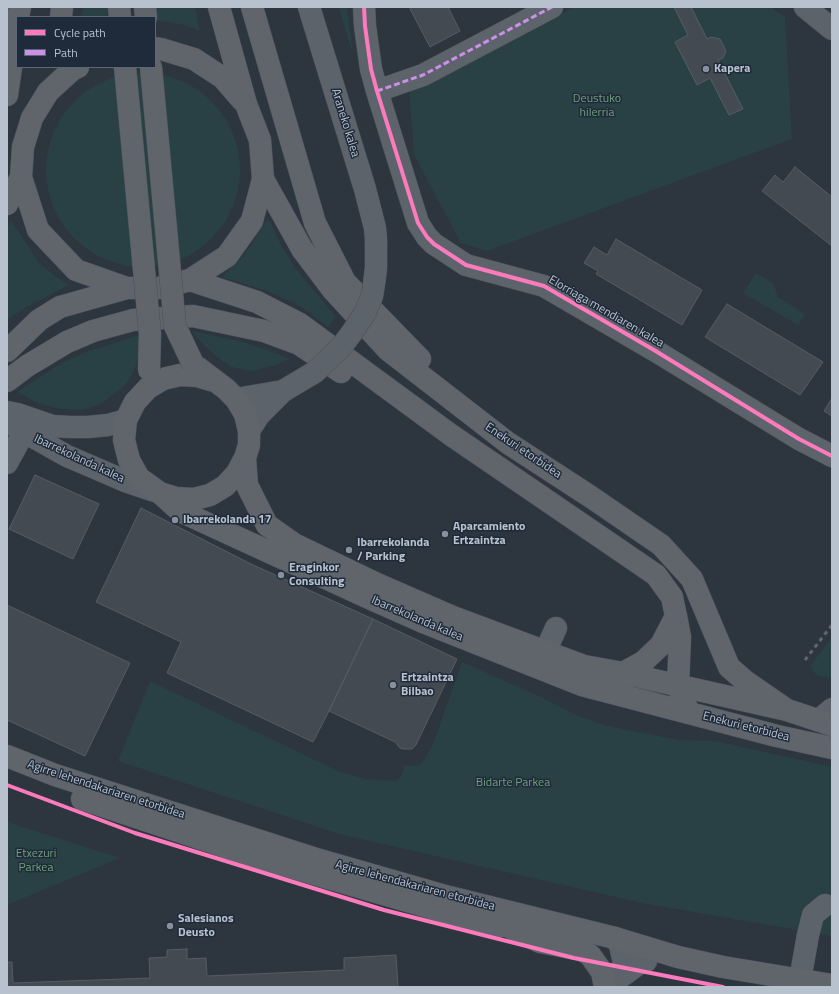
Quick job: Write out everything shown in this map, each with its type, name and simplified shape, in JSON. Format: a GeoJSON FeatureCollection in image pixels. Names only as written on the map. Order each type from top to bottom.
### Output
{"type":"FeatureCollection","features":[{"type":"Feature","properties":{"kind":"main road"},"geometry":{"type":"LineString","coordinates":[[7,351],[39,320],[60,307],[127,288],[159,288],[190,280],[226,256],[252,221],[264,179],[260,140],[246,104],[219,7]]}},
{"type":"Feature","properties":{"kind":"main road"},"geometry":{"type":"LineString","coordinates":[[252,7],[316,223],[345,282],[404,344],[508,442]]}},
{"type":"Feature","properties":{"kind":"main road"},"geometry":{"type":"LineString","coordinates":[[7,95],[16,33]]}},
{"type":"Feature","properties":{"kind":"main road"},"geometry":{"type":"LineString","coordinates":[[156,48],[194,59],[223,78],[246,104]]}},
{"type":"Feature","properties":{"kind":"main road"},"geometry":{"type":"LineString","coordinates":[[48,92],[52,68]]}},
{"type":"Feature","properties":{"kind":"main road"},"geometry":{"type":"LineString","coordinates":[[76,68],[48,92],[32,118],[23,147],[21,177],[38,230],[76,270],[127,288]]}},
{"type":"Feature","properties":{"kind":"main road"},"geometry":{"type":"LineString","coordinates":[[125,68],[150,334],[149,379],[126,420],[124,440],[129,460],[139,478],[157,492],[176,498],[194,499],[210,494],[225,486],[237,473],[245,458],[254,423],[245,414],[241,398],[214,381],[192,364],[175,326],[151,68]]}},
{"type":"Feature","properties":{"kind":"main road"},"geometry":{"type":"LineString","coordinates":[[7,204],[21,177]]}},
{"type":"Feature","properties":{"kind":"main road","name":"Enekuri etorbidea"},"geometry":{"type":"LineString","coordinates":[[264,179],[302,249],[333,290],[388,350],[508,442],[592,497],[661,545],[692,579],[729,667],[745,681],[787,710]]}},
{"type":"Feature","properties":{"kind":"main road","name":"Enekuri etorbidea"},"geometry":{"type":"LineString","coordinates":[[190,280],[257,302],[300,324],[451,435],[656,575],[672,597],[680,637],[678,686],[689,713],[832,748]]}},
{"type":"Feature","properties":{"kind":"main road","name":"Enekuri etorbidea"},"geometry":{"type":"LineString","coordinates":[[7,381],[27,366],[67,342],[93,331],[133,320],[193,316],[264,331],[299,344],[385,402],[451,435]]}},
{"type":"Feature","properties":{"kind":"main road"},"geometry":{"type":"LineString","coordinates":[[149,379],[163,379],[180,375],[197,376],[214,381]]}},
{"type":"Feature","properties":{"kind":"main road","name":"Ibarrekolanda kalea"},"geometry":{"type":"LineString","coordinates":[[245,458],[246,485],[267,525],[294,544],[382,586],[453,617],[545,652],[584,666],[623,673],[678,686]]}},
{"type":"Feature","properties":{"kind":"main road","name":"Ibarrekolanda kalea"},"geometry":{"type":"LineString","coordinates":[[157,492],[180,511],[423,622],[582,685],[689,713]]}},
{"type":"Feature","properties":{"kind":"main road"},"geometry":{"type":"LineString","coordinates":[[623,673],[643,662],[661,645],[676,616]]}},
{"type":"Feature","properties":{"kind":"main road","name":"Enekuri etorbidea"},"geometry":{"type":"LineString","coordinates":[[678,686],[828,718]]}},
{"type":"Feature","properties":{"kind":"main road"},"geometry":{"type":"LineString","coordinates":[[743,727],[768,721],[800,727],[828,718]]}},
{"type":"Feature","properties":{"kind":"main road","name":"Agirre lehendakariaren etorbidea"},"geometry":{"type":"LineString","coordinates":[[7,756],[55,774],[313,858],[618,944],[792,983]]}},
{"type":"Feature","properties":{"kind":"main road","name":"Agirre lehendakariaren etorbidea"},"geometry":{"type":"LineString","coordinates":[[7,772],[182,833],[260,858],[445,912],[511,928],[618,944],[646,961],[792,983],[832,985]]}},
{"type":"Feature","properties":{"kind":"main road","name":"Agirre lehendakariaren etorbidea"},"geometry":{"type":"LineString","coordinates":[[511,928],[540,942],[581,950],[590,955],[612,984]]}},
{"type":"Feature","properties":{"kind":"street","name":"Araneko kalea"},"geometry":{"type":"LineString","coordinates":[[284,391],[316,372],[341,347],[351,334],[365,313],[372,296],[376,268],[375,228],[365,189],[309,7]]}},
{"type":"Feature","properties":{"kind":"street","name":"Elorriaga mendiaren kalea"},"geometry":{"type":"LineString","coordinates":[[364,7],[371,69],[377,91],[418,223],[427,237],[434,244],[466,265],[544,286],[654,350],[799,440],[832,456]]}},
{"type":"Feature","properties":{"kind":"street"},"geometry":{"type":"LineString","coordinates":[[377,91],[423,75],[552,7]]}},
{"type":"Feature","properties":{"kind":"street"},"geometry":{"type":"LineString","coordinates":[[805,7],[832,29]]}},
{"type":"Feature","properties":{"kind":"street"},"geometry":{"type":"LineString","coordinates":[[241,398],[284,391]]}},
{"type":"Feature","properties":{"kind":"street"},"geometry":{"type":"LineString","coordinates":[[254,423],[284,391]]}},
{"type":"Feature","properties":{"kind":"street","name":"Ibarrekolanda kalea"},"geometry":{"type":"LineString","coordinates":[[7,412],[52,426],[88,427],[108,425],[126,420]]}},
{"type":"Feature","properties":{"kind":"street"},"geometry":{"type":"LineString","coordinates":[[7,463],[15,426]]}},
{"type":"Feature","properties":{"kind":"street","name":"Ibarrekolanda kalea"},"geometry":{"type":"LineString","coordinates":[[15,426],[67,456],[117,478],[157,492]]}},
{"type":"Feature","properties":{"kind":"street"},"geometry":{"type":"LineString","coordinates":[[545,652],[556,628]]}},
{"type":"Feature","properties":{"kind":"street"},"geometry":{"type":"LineString","coordinates":[[792,983],[813,915],[830,906]]}},
{"type":"Feature","properties":{"kind":"street"},"geometry":{"type":"LineString","coordinates":[[612,984],[624,963],[624,956],[618,944]]}},
{"type":"Feature","properties":{"kind":"street"},"geometry":{"type":"LineString","coordinates":[[612,984],[637,965],[646,961]]}},
{"type":"Feature","properties":{"kind":"green space"},"geometry":{"type":"Polygon","coordinates":[[[83,7],[107,7],[108,16],[81,16],[83,7]]]}},
{"type":"Feature","properties":{"kind":"green space"},"geometry":{"type":"Polygon","coordinates":[[[153,7],[195,7],[200,31],[185,25],[156,20],[156,16],[154,16],[153,7]]]}},
{"type":"Feature","properties":{"kind":"green space"},"geometry":{"type":"Polygon","coordinates":[[[339,7],[347,7],[353,55],[339,7]]]}},
{"type":"Feature","properties":{"kind":"green space","name":"Deustuko hilerria"},"geometry":{"type":"Polygon","coordinates":[[[574,7],[771,7],[785,17],[792,139],[487,251],[461,243],[414,155],[409,90],[574,7]]]}},
{"type":"Feature","properties":{"kind":"green space"},"geometry":{"type":"Polygon","coordinates":[[[133,73],[153,73],[171,77],[189,84],[212,101],[224,116],[233,133],[240,160],[240,180],[233,207],[224,224],[212,239],[197,251],[180,260],[153,267],[133,267],[115,263],[97,256],[81,245],[68,232],[57,216],[50,198],[46,180],[46,160],[50,142],[57,124],[68,108],[81,95],[97,84],[115,77],[133,73]]]}},
{"type":"Feature","properties":{"kind":"green space"},"geometry":{"type":"Polygon","coordinates":[[[268,218],[281,245],[296,269],[336,317],[328,327],[300,306],[267,291],[222,277],[244,255],[268,218]]]}},
{"type":"Feature","properties":{"kind":"green space"},"geometry":{"type":"Polygon","coordinates":[[[11,220],[39,263],[69,285],[27,307],[7,320],[7,229],[11,220]]]}},
{"type":"Feature","properties":{"kind":"green space"},"geometry":{"type":"Polygon","coordinates":[[[756,273],[773,283],[778,297],[805,314],[798,325],[743,293],[756,273]]]}},
{"type":"Feature","properties":{"kind":"green space"},"geometry":{"type":"Polygon","coordinates":[[[191,331],[240,341],[271,351],[289,359],[277,365],[252,371],[231,367],[217,357],[191,331]]]}},
{"type":"Feature","properties":{"kind":"green space"},"geometry":{"type":"Polygon","coordinates":[[[142,334],[142,342],[133,373],[126,384],[101,404],[83,410],[61,409],[39,404],[17,392],[60,364],[89,351],[142,334]]]}},
{"type":"Feature","properties":{"kind":"green space"},"geometry":{"type":"Polygon","coordinates":[[[832,637],[832,679],[816,675],[810,666],[832,637]]]}},
{"type":"Feature","properties":{"kind":"green space","name":"Bidarte Parkea"},"geometry":{"type":"Polygon","coordinates":[[[462,662],[543,698],[578,716],[607,726],[679,740],[715,741],[832,767],[832,936],[642,903],[339,834],[118,761],[150,681],[338,771],[365,779],[396,781],[401,776],[405,765],[420,765],[433,744],[462,662]]]}},
{"type":"Feature","properties":{"kind":"green space","name":"Etxezuri Parkea"},"geometry":{"type":"Polygon","coordinates":[[[7,822],[120,858],[7,905],[7,822]]]}},
{"type":"Feature","properties":{"kind":"building"},"geometry":{"type":"Polygon","coordinates":[[[409,7],[448,7],[460,31],[430,47],[409,7]]]}},
{"type":"Feature","properties":{"kind":"building","name":"Kapera"},"geometry":{"type":"Polygon","coordinates":[[[674,7],[691,7],[707,39],[711,37],[720,39],[726,51],[723,58],[718,60],[743,109],[729,115],[710,78],[697,85],[675,42],[688,35],[674,7]]]}},
{"type":"Feature","properties":{"kind":"building"},"geometry":{"type":"Polygon","coordinates":[[[795,167],[832,197],[832,246],[762,191],[775,175],[783,182],[795,167]]]}},
{"type":"Feature","properties":{"kind":"building"},"geometry":{"type":"Polygon","coordinates":[[[616,239],[702,290],[682,325],[596,274],[598,271],[584,263],[594,247],[607,255],[616,239]]]}},
{"type":"Feature","properties":{"kind":"building"},"geometry":{"type":"Polygon","coordinates":[[[727,304],[823,362],[800,395],[705,337],[727,304]]]}},
{"type":"Feature","properties":{"kind":"building"},"geometry":{"type":"Polygon","coordinates":[[[832,398],[832,416],[824,411],[832,398]]]}},
{"type":"Feature","properties":{"kind":"building"},"geometry":{"type":"Polygon","coordinates":[[[35,475],[99,504],[73,559],[9,529],[35,475]]]}},
{"type":"Feature","properties":{"kind":"building"},"geometry":{"type":"Polygon","coordinates":[[[141,508],[251,564],[373,619],[313,742],[167,673],[181,642],[96,602],[141,508]]]}},
{"type":"Feature","properties":{"kind":"building"},"geometry":{"type":"Polygon","coordinates":[[[7,605],[130,663],[85,756],[7,720],[7,605]]]}},
{"type":"Feature","properties":{"kind":"building","name":"Ertzaintza Bilbao"},"geometry":{"type":"Polygon","coordinates":[[[373,619],[457,659],[416,745],[412,749],[400,748],[395,742],[329,711],[373,619]]]}},
{"type":"Feature","properties":{"kind":"building"},"geometry":{"type":"Polygon","coordinates":[[[187,949],[187,959],[206,958],[207,976],[344,970],[344,958],[396,955],[398,987],[7,987],[7,962],[12,962],[13,983],[150,978],[149,958],[167,957],[167,950],[187,949]]]}},
{"type":"Feature","properties":{"kind":"railway"},"geometry":{"type":"LineString","coordinates":[[805,660],[832,625]]}},
{"type":"Feature","properties":{"kind":"marked path"},"geometry":{"type":"LineString","coordinates":[[377,91],[423,75],[552,7]]}},
{"type":"Feature","properties":{"kind":"cycle path"},"geometry":{"type":"LineString","coordinates":[[364,7],[371,69],[377,91],[418,223],[427,237],[434,244],[466,265],[544,286],[654,350],[799,439],[832,456]]}},
{"type":"Feature","properties":{"kind":"cycle path"},"geometry":{"type":"LineString","coordinates":[[7,785],[135,833],[384,910],[574,958],[723,987]]}},
{"type":"Feature","properties":{"kind":"place","name":"Kapera"},"geometry":{"type":"Point","coordinates":[706,69]}},
{"type":"Feature","properties":{"kind":"place","name":"Ibarrekolanda 17"},"geometry":{"type":"Point","coordinates":[175,520]}},
{"type":"Feature","properties":{"kind":"place","name":"Aparcamiento Ertzaintza"},"geometry":{"type":"Point","coordinates":[445,534]}},
{"type":"Feature","properties":{"kind":"place","name":"Ibarrekolanda / Parking"},"geometry":{"type":"Point","coordinates":[349,550]}},
{"type":"Feature","properties":{"kind":"place","name":"Eraginkor Consulting"},"geometry":{"type":"Point","coordinates":[281,575]}},
{"type":"Feature","properties":{"kind":"place","name":"Ertzaintza Bilbao"},"geometry":{"type":"Point","coordinates":[393,685]}},
{"type":"Feature","properties":{"kind":"place","name":"Salesianos Deusto"},"geometry":{"type":"Point","coordinates":[170,926]}}]}
